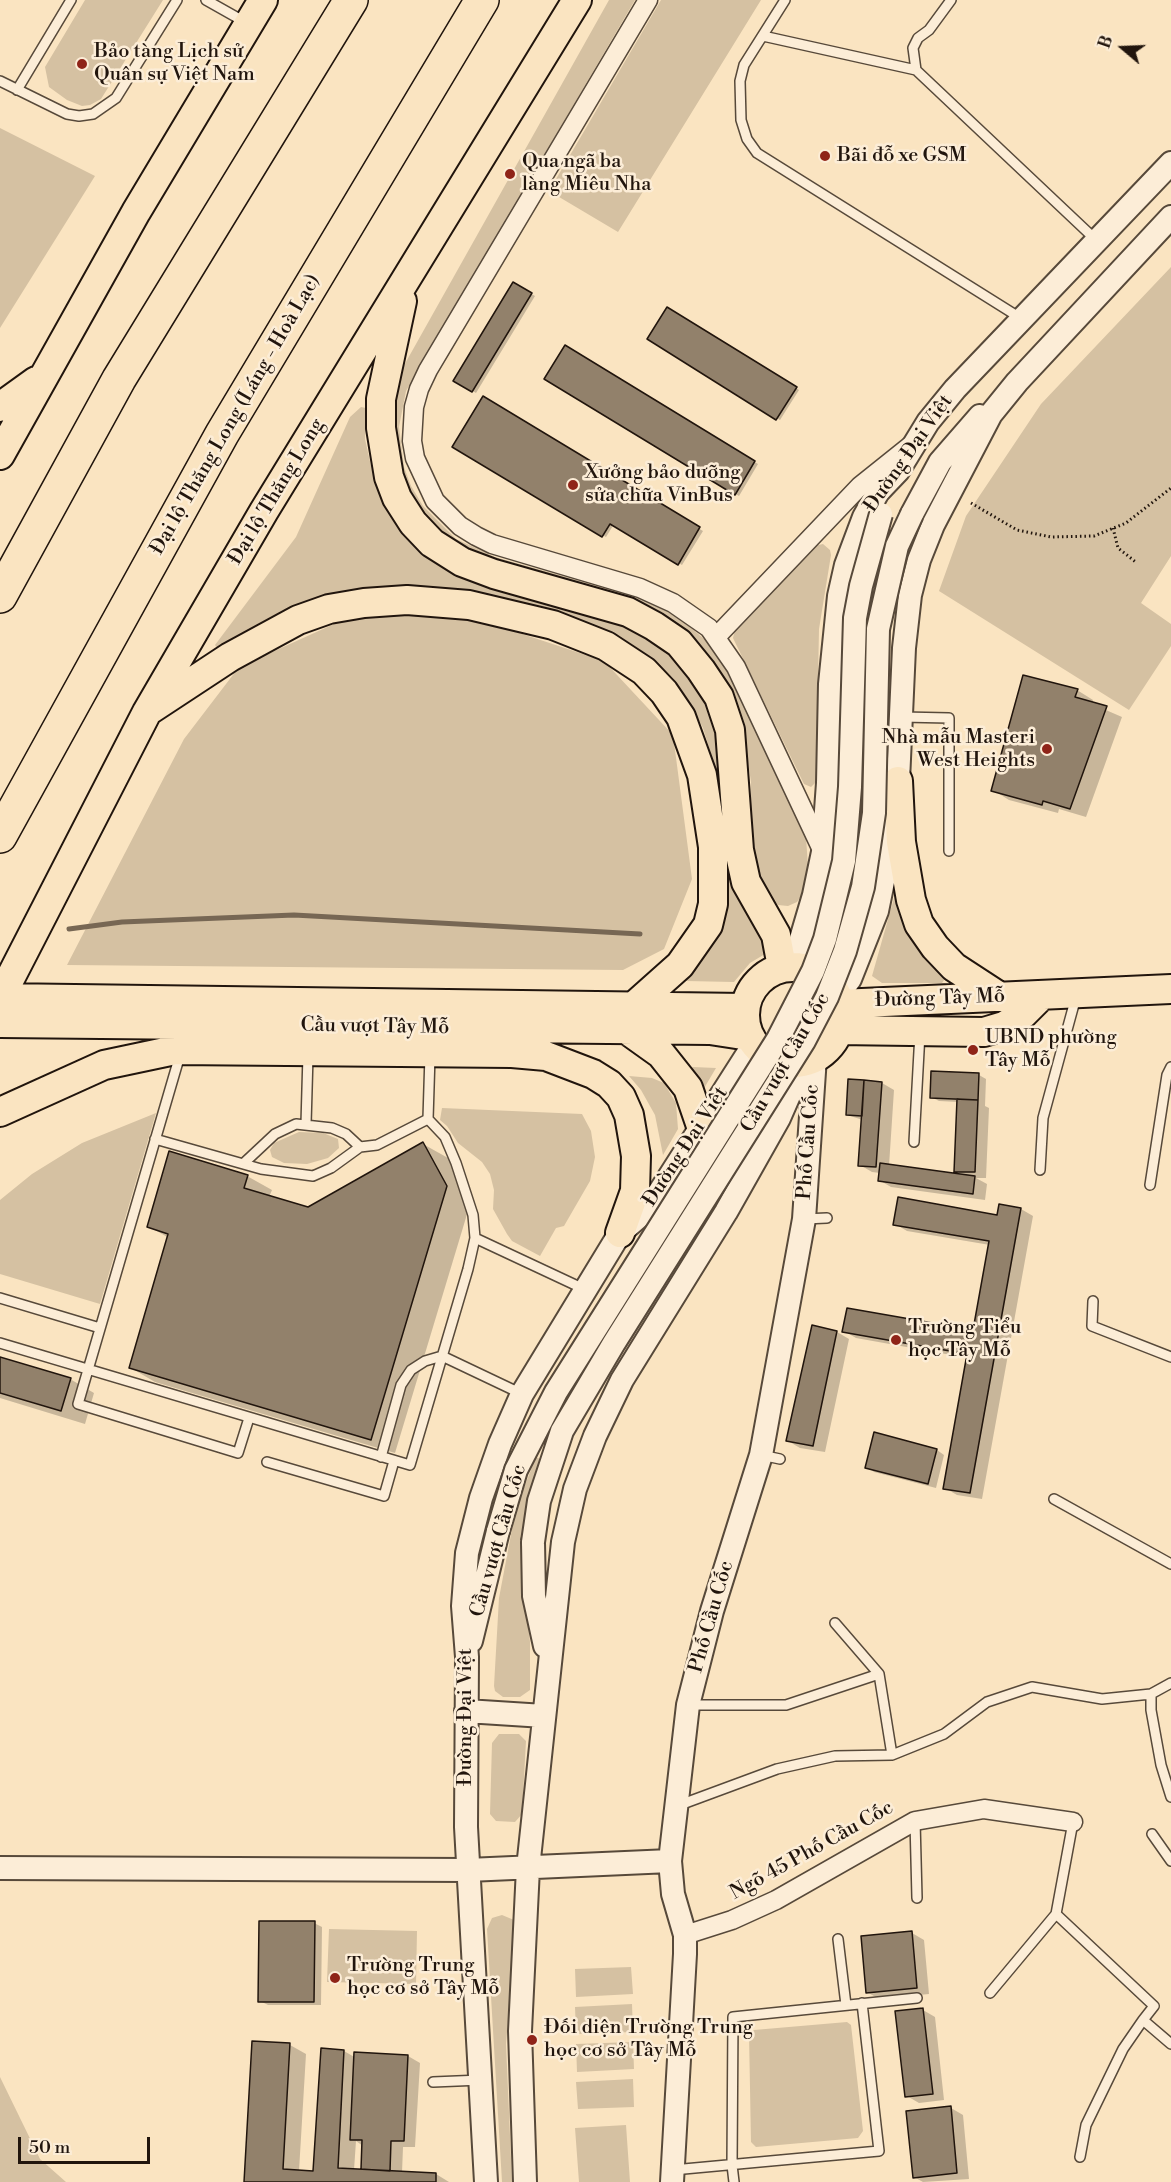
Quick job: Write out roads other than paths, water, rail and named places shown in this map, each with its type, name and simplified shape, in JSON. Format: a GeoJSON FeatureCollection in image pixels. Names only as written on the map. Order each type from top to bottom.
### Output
{"type":"FeatureCollection","features":[{"type":"Feature","properties":{"kind":"highway"},"geometry":{"type":"LineString","coordinates":[[0,596],[119,379],[351,0]]}},
{"type":"Feature","properties":{"kind":"highway","name":"Đại lộ Thăng Long (Láng - Hoà Lạc)"},"geometry":{"type":"LineString","coordinates":[[0,836],[222,434],[482,0]]}},
{"type":"Feature","properties":{"kind":"main road"},"geometry":{"type":"LineString","coordinates":[[0,455],[136,212],[263,0]]}},
{"type":"Feature","properties":{"kind":"main road","name":"Đại lộ Thăng Long"},"geometry":{"type":"LineString","coordinates":[[0,998],[147,712],[264,511],[576,0]]}},
{"type":"Feature","properties":{"kind":"main road"},"geometry":{"type":"LineString","coordinates":[[406,281],[381,399],[384,454],[388,477],[397,498],[413,523],[432,543],[462,562],[494,574],[628,612],[679,643],[719,697],[730,730],[735,772],[739,850],[746,882],[777,935],[787,967]]}},
{"type":"Feature","properties":{"kind":"main road"},"geometry":{"type":"LineString","coordinates":[[0,407],[43,377]]}},
{"type":"Feature","properties":{"kind":"main road"},"geometry":{"type":"LineString","coordinates":[[147,712],[230,657],[290,624],[329,609],[364,603],[407,600],[469,605],[553,625],[606,646],[644,671],[664,692],[681,717],[702,775],[713,848],[713,904],[708,925],[680,965],[630,1018],[688,1088],[701,1126]]}},
{"type":"Feature","properties":{"kind":"main road"},"geometry":{"type":"LineString","coordinates":[[898,781],[901,842],[911,900],[919,924],[935,948],[954,967],[999,997]]}},
{"type":"Feature","properties":{"kind":"main road"},"geometry":{"type":"LineString","coordinates":[[787,967],[804,968],[824,978],[838,1010],[833,1041],[809,1059],[790,1063],[776,1060],[752,1040],[745,1022],[745,1008],[749,994],[758,982],[787,967]]}},
{"type":"Feature","properties":{"kind":"main road","name":"Đường Tây Mỗ"},"geometry":{"type":"LineString","coordinates":[[838,1010],[885,1000],[1041,996],[1171,989]]}},
{"type":"Feature","properties":{"kind":"main road","name":"Đường Tây Mỗ"},"geometry":{"type":"LineString","coordinates":[[838,1010],[921,1032],[984,1032],[1004,1026],[1023,1014],[1041,996]]}},
{"type":"Feature","properties":{"kind":"main road","name":"Cầu vượt Tây Mỗ"},"geometry":{"type":"LineString","coordinates":[[0,998],[583,1018]]}},
{"type":"Feature","properties":{"kind":"main road","name":"Cầu vượt Tây Mỗ"},"geometry":{"type":"LineString","coordinates":[[0,1023],[630,1018],[745,1008]]}},
{"type":"Feature","properties":{"kind":"main road","name":"Cầu vượt Tây Mỗ"},"geometry":{"type":"LineString","coordinates":[[630,1018],[710,1030],[752,1040]]}},
{"type":"Feature","properties":{"kind":"main road"},"geometry":{"type":"LineString","coordinates":[[0,1112],[104,1065],[181,1051],[546,1056],[593,1074],[609,1084],[621,1097],[629,1115],[635,1148],[635,1191],[620,1233]]}},
{"type":"Feature","properties":{"kind":"street"},"geometry":{"type":"LineString","coordinates":[[648,0],[428,370],[414,407],[412,441],[420,471],[435,501],[460,526],[492,544],[640,588],[673,603],[717,636],[740,676],[823,852]]}},
{"type":"Feature","properties":{"kind":"street","name":"Đường Đại Việt"},"geometry":{"type":"LineString","coordinates":[[787,967],[814,895],[823,852],[828,783],[830,684],[838,596],[846,565],[864,517],[878,492],[898,471],[916,441],[955,389],[1024,320],[1171,163]]}},
{"type":"Feature","properties":{"kind":"street"},"geometry":{"type":"LineString","coordinates":[[838,1010],[877,911],[891,842],[898,781],[904,648],[910,595],[919,560],[933,525],[992,414],[1017,382],[1171,217]]}},
{"type":"Feature","properties":{"kind":"street","name":"Cầu vượt Cầu Cốc"},"geometry":{"type":"LineString","coordinates":[[549,1665],[534,1596],[533,1542],[539,1501],[562,1431],[614,1343],[804,1041],[826,997],[845,951],[863,888],[874,813],[878,629],[897,546],[940,462],[960,437],[1017,382]]}},
{"type":"Feature","properties":{"kind":"street"},"geometry":{"type":"LineString","coordinates":[[717,636],[860,486],[916,441]]}},
{"type":"Feature","properties":{"kind":"street","name":"Cầu vượt Cầu Cốc"},"geometry":{"type":"LineString","coordinates":[[467,1657],[498,1531],[516,1470],[556,1392],[772,1048],[813,971],[825,939],[844,861],[850,787],[855,618],[881,514],[898,471]]}},
{"type":"Feature","properties":{"kind":"street","name":"Đường Đại Việt"},"geometry":{"type":"LineString","coordinates":[[486,2182],[468,1870],[467,1657],[463,1606],[467,1553],[481,1498],[500,1444],[522,1394],[620,1233],[650,1207],[752,1040]]}},
{"type":"Feature","properties":{"kind":"street"},"geometry":{"type":"LineString","coordinates":[[525,2182],[520,2031],[528,1868],[563,1542],[575,1490],[595,1436],[622,1380],[732,1203],[809,1059]]}},
{"type":"Feature","properties":{"kind":"street","name":"Phố Cầu Cốc"},"geometry":{"type":"LineString","coordinates":[[673,2176],[685,1935],[673,1894],[670,1861],[687,1705],[712,1611],[770,1457],[804,1219],[809,1059]]}},
{"type":"Feature","properties":{"kind":"street"},"geometry":{"type":"LineString","coordinates":[[466,1711],[544,1716]]}},
{"type":"Feature","properties":{"kind":"street","name":"Ngõ 45 Phố Cầu Cốc"},"geometry":{"type":"LineString","coordinates":[[685,1935],[732,1920],[776,1900],[915,1821],[984,1809],[1073,1822]]}},
{"type":"Feature","properties":{"kind":"street"},"geometry":{"type":"LineString","coordinates":[[0,1868],[468,1870],[670,1861]]}},
{"type":"Feature","properties":{"kind":"lane"},"geometry":{"type":"LineString","coordinates":[[17,90],[71,0]]}},
{"type":"Feature","properties":{"kind":"lane"},"geometry":{"type":"LineString","coordinates":[[0,81],[67,114],[79,116],[93,114],[116,98],[177,0]]}},
{"type":"Feature","properties":{"kind":"lane"},"geometry":{"type":"LineString","coordinates":[[206,0],[249,24]]}},
{"type":"Feature","properties":{"kind":"lane"},"geometry":{"type":"LineString","coordinates":[[785,0],[744,66],[740,81],[741,120],[747,139],[757,153],[1024,320]]}},
{"type":"Feature","properties":{"kind":"lane"},"geometry":{"type":"LineString","coordinates":[[916,70],[913,48],[918,38],[929,30],[951,0]]}},
{"type":"Feature","properties":{"kind":"lane"},"geometry":{"type":"LineString","coordinates":[[763,36],[916,70],[1098,241]]}},
{"type":"Feature","properties":{"kind":"lane"},"geometry":{"type":"LineString","coordinates":[[900,717],[949,717],[949,850]]}},
{"type":"Feature","properties":{"kind":"lane"},"geometry":{"type":"LineString","coordinates":[[1040,1170],[1043,1118],[1077,994]]}},
{"type":"Feature","properties":{"kind":"lane"},"geometry":{"type":"LineString","coordinates":[[914,1142],[921,1032]]}},
{"type":"Feature","properties":{"kind":"lane"},"geometry":{"type":"LineString","coordinates":[[181,1051],[78,1404],[238,1453],[249,1418]]}},
{"type":"Feature","properties":{"kind":"lane"},"geometry":{"type":"LineString","coordinates":[[306,1124],[309,1052]]}},
{"type":"Feature","properties":{"kind":"lane"},"geometry":{"type":"LineString","coordinates":[[0,1343],[410,1465],[468,1269],[475,1238],[473,1215],[456,1163],[445,1137],[428,1119],[430,1053]]}},
{"type":"Feature","properties":{"kind":"lane"},"geometry":{"type":"LineString","coordinates":[[1150,1185],[1167,1075],[1171,1067]]}},
{"type":"Feature","properties":{"kind":"lane"},"geometry":{"type":"LineString","coordinates":[[155,1139],[287,1174],[313,1176],[331,1168],[360,1147],[377,1145],[428,1119]]}},
{"type":"Feature","properties":{"kind":"lane"},"geometry":{"type":"LineString","coordinates":[[244,1163],[275,1134],[296,1124],[332,1128],[346,1134],[360,1147]]}},
{"type":"Feature","properties":{"kind":"lane"},"geometry":{"type":"LineString","coordinates":[[804,1219],[827,1218]]}},
{"type":"Feature","properties":{"kind":"lane"},"geometry":{"type":"LineString","coordinates":[[475,1238],[585,1290]]}},
{"type":"Feature","properties":{"kind":"lane"},"geometry":{"type":"LineString","coordinates":[[0,1298],[100,1328]]}},
{"type":"Feature","properties":{"kind":"lane"},"geometry":{"type":"LineString","coordinates":[[1093,1301],[1092,1326],[1171,1357]]}},
{"type":"Feature","properties":{"kind":"lane"},"geometry":{"type":"LineString","coordinates":[[381,1457],[401,1385],[411,1370],[425,1361],[442,1356],[522,1394]]}},
{"type":"Feature","properties":{"kind":"lane"},"geometry":{"type":"LineString","coordinates":[[267,1462],[384,1496],[394,1461]]}},
{"type":"Feature","properties":{"kind":"lane"},"geometry":{"type":"LineString","coordinates":[[1054,1499],[1171,1564]]}},
{"type":"Feature","properties":{"kind":"lane"},"geometry":{"type":"LineString","coordinates":[[835,1623],[879,1674],[892,1755]]}},
{"type":"Feature","properties":{"kind":"lane"},"geometry":{"type":"LineString","coordinates":[[687,1705],[786,1705],[879,1674]]}},
{"type":"Feature","properties":{"kind":"lane"},"geometry":{"type":"LineString","coordinates":[[677,1806],[777,1769],[835,1756],[892,1755],[944,1734],[987,1702],[1032,1686],[1102,1699],[1151,1694],[1171,1683]]}},
{"type":"Feature","properties":{"kind":"lane"},"geometry":{"type":"LineString","coordinates":[[1151,1694],[1151,1710],[1161,1765],[1171,1797]]}},
{"type":"Feature","properties":{"kind":"lane"},"geometry":{"type":"LineString","coordinates":[[915,1821],[917,1898]]}},
{"type":"Feature","properties":{"kind":"lane","name":"Ngõ 45 Phố Cầu Cốc"},"geometry":{"type":"LineString","coordinates":[[1056,1914],[1073,1822]]}},
{"type":"Feature","properties":{"kind":"lane"},"geometry":{"type":"LineString","coordinates":[[1152,1834],[1171,1861]]}},
{"type":"Feature","properties":{"kind":"lane"},"geometry":{"type":"LineString","coordinates":[[990,1993],[1056,1914],[1154,2006],[1123,2049],[1086,2125],[1080,2157]]}},
{"type":"Feature","properties":{"kind":"lane"},"geometry":{"type":"LineString","coordinates":[[838,1939],[846,2005]]}},
{"type":"Feature","properties":{"kind":"lane"},"geometry":{"type":"LineString","coordinates":[[734,2182],[732,2165],[733,2016],[917,1998]]}},
{"type":"Feature","properties":{"kind":"lane"},"geometry":{"type":"LineString","coordinates":[[673,2176],[732,2165],[879,2151],[862,2003]]}},
{"type":"Feature","properties":{"kind":"lane"},"geometry":{"type":"LineString","coordinates":[[1143,2020],[1171,2044]]}},
{"type":"Feature","properties":{"kind":"lane"},"geometry":{"type":"LineString","coordinates":[[434,2082],[481,2080]]}},
{"type":"Feature","properties":{"kind":"waterway"},"geometry":{"type":"LineString","coordinates":[[69,929],[122,922],[294,915],[640,934]]}},
{"type":"Feature","properties":{"kind":"place","name":"Bảo tàng Lịch sử Quân sự Việt Nam"},"geometry":{"type":"Point","coordinates":[82,64]}},
{"type":"Feature","properties":{"kind":"place","name":"Bãi đỗ xe GSM"},"geometry":{"type":"Point","coordinates":[825,156]}},
{"type":"Feature","properties":{"kind":"place","name":"Qua ngã ba làng Miêu Nha"},"geometry":{"type":"Point","coordinates":[510,174]}},
{"type":"Feature","properties":{"kind":"place","name":"Xưởng bảo dưỡng sửa chữa VinBus"},"geometry":{"type":"Point","coordinates":[573,485]}},
{"type":"Feature","properties":{"kind":"place","name":"Nhà mẫu Masteri West Heights"},"geometry":{"type":"Point","coordinates":[1047,749]}},
{"type":"Feature","properties":{"kind":"place","name":"UBND phường Tây Mỗ"},"geometry":{"type":"Point","coordinates":[973,1050]}},
{"type":"Feature","properties":{"kind":"place","name":"Trường Tiểu học Tây Mỗ"},"geometry":{"type":"Point","coordinates":[896,1340]}},
{"type":"Feature","properties":{"kind":"place","name":"Trường Trung học cơ sở Tây Mỗ"},"geometry":{"type":"Point","coordinates":[335,1978]}},
{"type":"Feature","properties":{"kind":"place","name":"Đối diện Trường Trung học cơ sở Tây Mỗ"},"geometry":{"type":"Point","coordinates":[532,2040]}}]}
